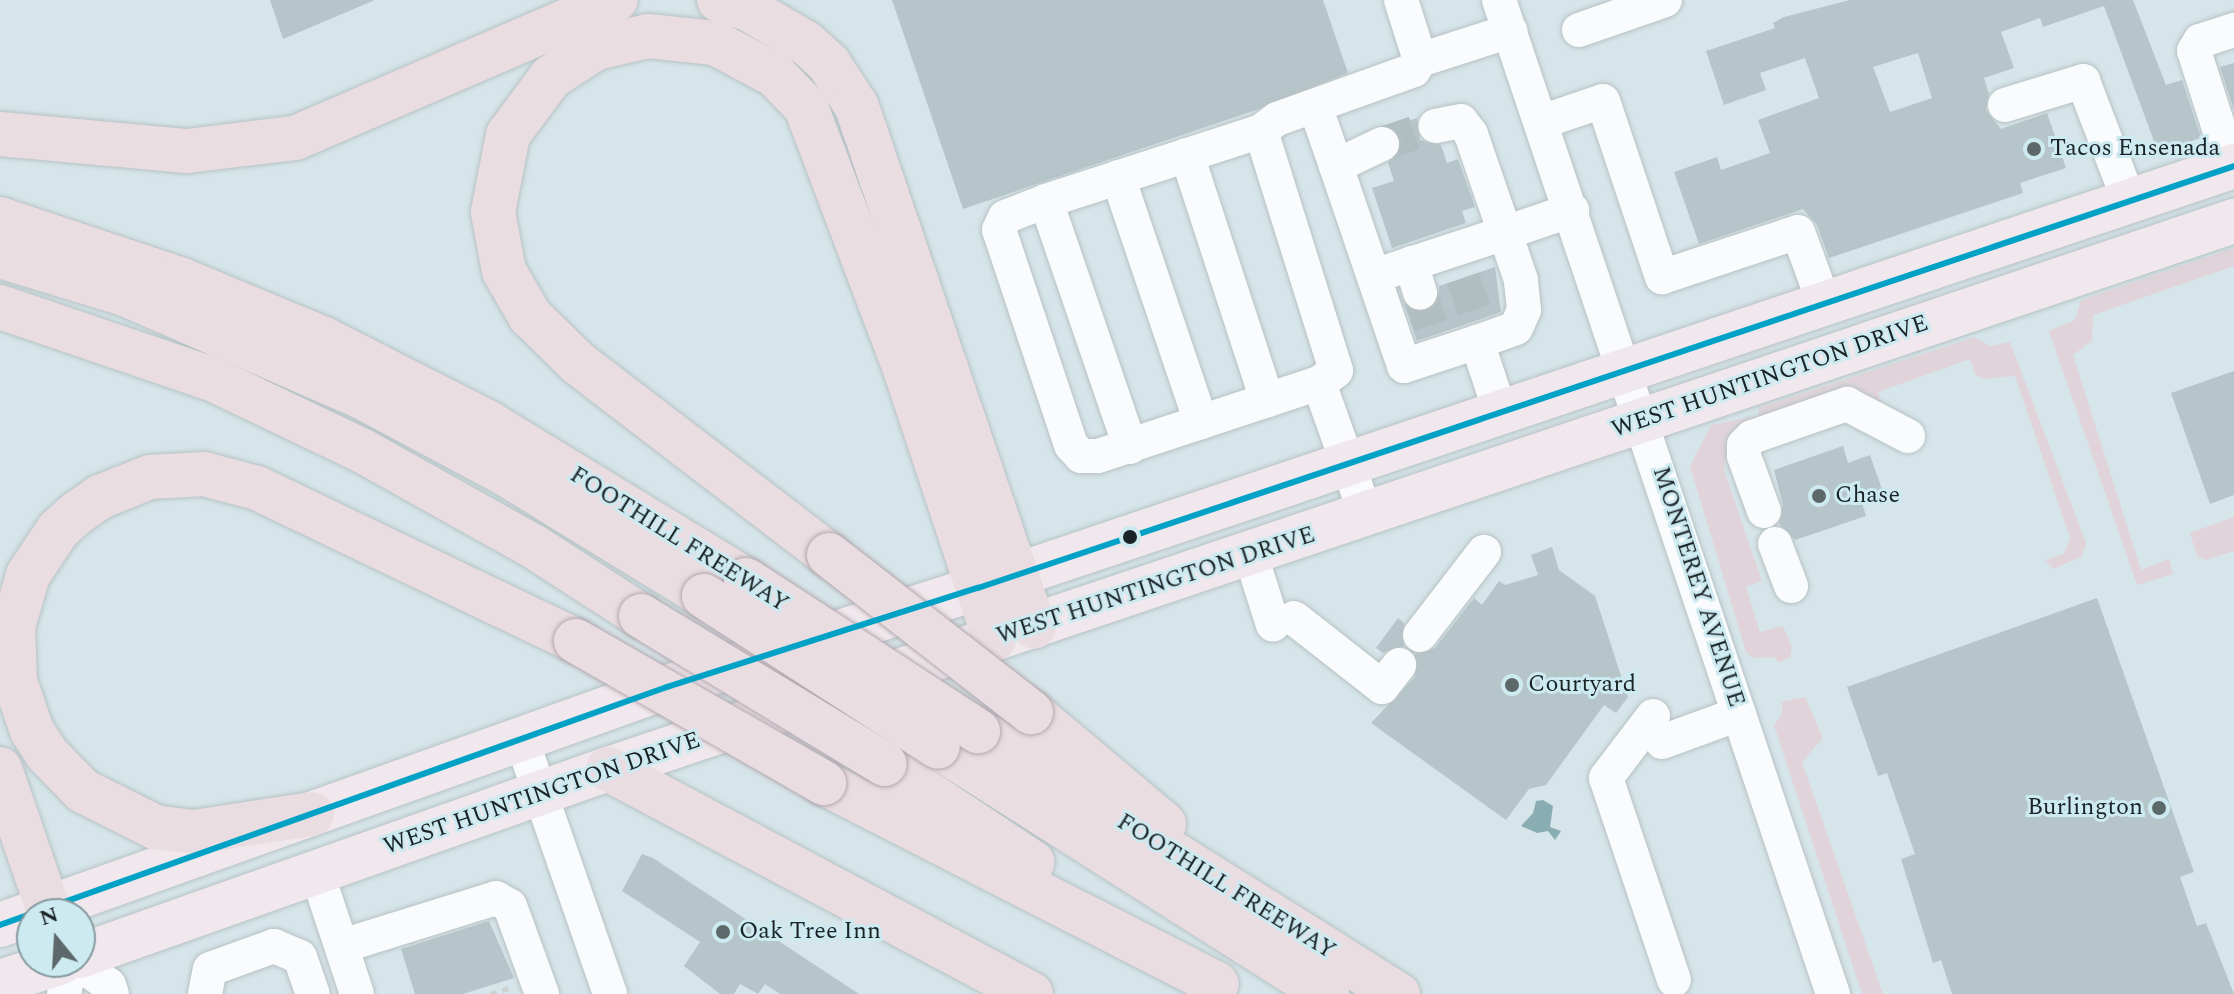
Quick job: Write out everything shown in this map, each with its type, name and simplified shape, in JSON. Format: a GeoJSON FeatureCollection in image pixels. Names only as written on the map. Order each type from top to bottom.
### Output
{"type":"FeatureCollection","features":[{"type":"Feature","properties":{"kind":"highway"},"geometry":{"type":"LineString","coordinates":[[0,134],[187,151],[295,138],[616,0]]}},
{"type":"Feature","properties":{"kind":"highway"},"geometry":{"type":"LineString","coordinates":[[719,0],[748,9],[806,43],[829,64],[857,107],[1015,633]]}},
{"type":"Feature","properties":{"kind":"highway"},"geometry":{"type":"LineString","coordinates":[[997,581],[906,372],[806,107],[775,75],[715,43],[648,36],[596,48],[551,77],[508,135],[493,212],[504,271],[530,316],[578,363],[1094,761],[1255,906]]}},
{"type":"Feature","properties":{"kind":"highway","name":"FOOTHILL FREEWAY"},"geometry":{"type":"LineString","coordinates":[[0,219],[182,280],[324,339],[487,422],[746,580],[978,731],[1398,994]]}},
{"type":"Feature","properties":{"kind":"highway"},"geometry":{"type":"LineString","coordinates":[[0,256],[125,294],[362,397],[506,474],[674,606],[1281,994]]}},
{"type":"Feature","properties":{"kind":"highway"},"geometry":{"type":"LineString","coordinates":[[0,281],[172,338],[330,407],[566,535],[910,756],[1327,994]]}},
{"type":"Feature","properties":{"kind":"highway"},"geometry":{"type":"LineString","coordinates":[[0,307],[212,379],[361,450],[533,546],[674,606]]}},
{"type":"Feature","properties":{"kind":"highway"},"geometry":{"type":"LineString","coordinates":[[312,814],[194,832],[155,827],[83,791],[47,754],[32,731],[15,681],[13,627],[28,575],[58,530],[77,513],[100,497],[150,477],[204,474],[257,488],[576,641],[824,783],[1225,989]]}},
{"type":"Feature","properties":{"kind":"highway"},"geometry":{"type":"LineString","coordinates":[[910,756],[1225,989]]}},
{"type":"Feature","properties":{"kind":"highway"},"geometry":{"type":"LineString","coordinates":[[0,769],[44,898]]}},
{"type":"Feature","properties":{"kind":"highway"},"geometry":{"type":"LineString","coordinates":[[608,769],[1031,994]]}},
{"type":"Feature","properties":{"kind":"main road"},"geometry":{"type":"LineString","coordinates":[[83,898],[521,738],[2233,166]]}},
{"type":"Feature","properties":{"kind":"main road","name":"WEST HUNTINGTON DRIVE"},"geometry":{"type":"LineString","coordinates":[[96,950],[608,769],[1251,556],[2234,221]]}},
{"type":"Feature","properties":{"kind":"street"},"geometry":{"type":"LineString","coordinates":[[1401,0],[1420,60]]}},
{"type":"Feature","properties":{"kind":"street"},"geometry":{"type":"LineString","coordinates":[[1579,30],[1665,0]]}},
{"type":"Feature","properties":{"kind":"street"},"geometry":{"type":"LineString","coordinates":[[1261,131],[1336,371],[1319,383],[1130,447],[1081,456],[1071,445],[999,230],[1005,217],[1261,131],[1315,106],[1414,70],[1420,60],[1505,15]]}},
{"type":"Feature","properties":{"kind":"street","name":"MONTEREY AVENUE"},"geometry":{"type":"LineString","coordinates":[[1505,15],[1572,210],[1621,372],[1644,420],[1833,994]]}},
{"type":"Feature","properties":{"kind":"street"},"geometry":{"type":"LineString","coordinates":[[2233,166],[2194,51],[2200,41],[2234,30]]}},
{"type":"Feature","properties":{"kind":"street"},"geometry":{"type":"LineString","coordinates":[[2005,105],[2083,81],[2129,201]]}},
{"type":"Feature","properties":{"kind":"street"},"geometry":{"type":"LineString","coordinates":[[1541,122],[1603,101],[1662,277],[1798,232],[1824,303]]}},
{"type":"Feature","properties":{"kind":"street"},"geometry":{"type":"LineString","coordinates":[[1315,106],[1404,366],[1438,346],[1516,328],[1524,310],[1521,280],[1471,134],[1461,121],[1435,126]]}},
{"type":"Feature","properties":{"kind":"street"},"geometry":{"type":"LineString","coordinates":[[1336,166],[1382,144]]}},
{"type":"Feature","properties":{"kind":"street"},"geometry":{"type":"LineString","coordinates":[[1187,155],[1267,400]]}},
{"type":"Feature","properties":{"kind":"street"},"geometry":{"type":"LineString","coordinates":[[1118,177],[1201,422]]}},
{"type":"Feature","properties":{"kind":"street"},"geometry":{"type":"LineString","coordinates":[[1046,201],[1130,447]]}},
{"type":"Feature","properties":{"kind":"street"},"geometry":{"type":"LineString","coordinates":[[1374,276],[1416,278],[1458,264],[1505,233],[1572,210]]}},
{"type":"Feature","properties":{"kind":"street"},"geometry":{"type":"LineString","coordinates":[[1480,335],[1500,411]]}},
{"type":"Feature","properties":{"kind":"street"},"geometry":{"type":"LineString","coordinates":[[1319,383],[1366,515]]}},
{"type":"Feature","properties":{"kind":"street"},"geometry":{"type":"LineString","coordinates":[[1764,511],[1744,456],[1744,445],[1752,437],[1847,404],[1908,436]]}},
{"type":"Feature","properties":{"kind":"street"},"geometry":{"type":"LineString","coordinates":[[1775,544],[1791,586]]}},
{"type":"Feature","properties":{"kind":"street"},"geometry":{"type":"LineString","coordinates":[[1420,635],[1484,552]]}},
{"type":"Feature","properties":{"kind":"street"},"geometry":{"type":"LineString","coordinates":[[1251,556],[1283,622],[1382,687],[1399,665]]}},
{"type":"Feature","properties":{"kind":"street"},"geometry":{"type":"LineString","coordinates":[[1674,980],[1606,778],[1658,729],[1739,714]]}},
{"type":"Feature","properties":{"kind":"street"},"geometry":{"type":"LineString","coordinates":[[521,738],[610,994]]}},
{"type":"Feature","properties":{"kind":"street"},"geometry":{"type":"LineString","coordinates":[[317,873],[357,994]]}},
{"type":"Feature","properties":{"kind":"street"},"geometry":{"type":"LineString","coordinates":[[342,946],[496,898],[510,906],[542,994]]}},
{"type":"Feature","properties":{"kind":"street"},"geometry":{"type":"LineString","coordinates":[[205,994],[210,969],[274,946],[300,957],[313,994]]}},
{"type":"Feature","properties":{"kind":"street"},"geometry":{"type":"LineString","coordinates":[[96,976],[109,985],[112,994]]}},
{"type":"Feature","properties":{"kind":"shaded area"},"geometry":{"type":"Polygon","coordinates":[[[2234,248],[2234,266],[2093,315],[2092,341],[2073,355],[2141,570],[2169,559],[2173,574],[2137,585],[2049,331],[2075,320],[2081,300],[2234,248]]]}},
{"type":"Feature","properties":{"kind":"shaded area"},"geometry":{"type":"Polygon","coordinates":[[[1975,337],[1990,346],[2010,342],[2086,543],[2082,556],[2054,569],[2045,560],[2064,554],[2070,538],[2015,376],[1983,379],[1975,374],[1970,359],[1878,392],[1884,410],[1727,450],[1724,470],[1762,581],[1746,587],[1760,632],[1783,626],[1792,647],[1790,657],[1779,663],[1774,657],[1753,658],[1746,652],[1690,466],[1711,425],[1759,416],[1758,408],[1975,337]]]}},
{"type":"Feature","properties":{"kind":"shaded area"},"geometry":{"type":"Polygon","coordinates":[[[2234,517],[2234,551],[2205,560],[2197,556],[2190,533],[2234,517]]]}},
{"type":"Feature","properties":{"kind":"shaded area"},"geometry":{"type":"Polygon","coordinates":[[[1805,697],[1823,738],[1802,762],[1883,994],[1862,994],[1774,725],[1783,713],[1781,702],[1805,697]]]}},
{"type":"Feature","properties":{"kind":"water"},"geometry":{"type":"Polygon","coordinates":[[[1543,800],[1553,806],[1550,827],[1561,831],[1555,840],[1548,831],[1537,833],[1521,826],[1533,813],[1536,801],[1543,800]]]}},
{"type":"Feature","properties":{"kind":"building"},"geometry":{"type":"Polygon","coordinates":[[[270,0],[375,0],[283,39],[270,0]]]}},
{"type":"Feature","properties":{"kind":"building"},"geometry":{"type":"Polygon","coordinates":[[[892,0],[1323,0],[1348,73],[1256,110],[963,209],[892,0]]]}},
{"type":"Feature","properties":{"kind":"building"},"geometry":{"type":"Polygon","coordinates":[[[1850,0],[2133,0],[2166,85],[2182,80],[2201,138],[2158,152],[2104,6],[2043,27],[2040,18],[2001,32],[2014,68],[1984,78],[1989,94],[1986,110],[2001,129],[2047,113],[2066,168],[2020,183],[2023,193],[1829,258],[1817,225],[1803,209],[1699,244],[1674,172],[1717,157],[1721,170],[1770,153],[1758,120],[1819,98],[1805,58],[1760,73],[1766,90],[1724,105],[1706,51],[1775,28],[1773,23],[1784,17],[1850,0]],[[1918,53],[1873,67],[1890,112],[1932,98],[1918,53]]]}},
{"type":"Feature","properties":{"kind":"building"},"geometry":{"type":"Polygon","coordinates":[[[2234,63],[2234,110],[2220,67],[2234,63]]]}},
{"type":"Feature","properties":{"kind":"building"},"geometry":{"type":"Polygon","coordinates":[[[1417,118],[1420,140],[1441,145],[1447,163],[1458,159],[1475,207],[1462,211],[1466,223],[1392,248],[1372,188],[1394,181],[1388,163],[1402,145],[1391,127],[1417,118]]]}},
{"type":"Feature","properties":{"kind":"building"},"geometry":{"type":"Polygon","coordinates":[[[1495,267],[1501,312],[1417,341],[1404,304],[1415,312],[1426,312],[1439,298],[1439,286],[1495,267]]]}},
{"type":"Feature","properties":{"kind":"building"},"geometry":{"type":"Polygon","coordinates":[[[2234,371],[2234,495],[2210,504],[2171,393],[2234,371]]]}},
{"type":"Feature","properties":{"kind":"building"},"geometry":{"type":"Polygon","coordinates":[[[1843,446],[1848,463],[1870,455],[1884,495],[1862,503],[1866,516],[1795,540],[1779,524],[1783,505],[1774,470],[1843,446]]]}},
{"type":"Feature","properties":{"kind":"building","name":"Courtyard"},"geometry":{"type":"Polygon","coordinates":[[[1552,547],[1559,570],[1595,596],[1628,697],[1616,713],[1604,705],[1546,785],[1529,789],[1506,820],[1371,723],[1415,677],[1415,654],[1435,648],[1474,598],[1482,605],[1499,581],[1505,585],[1538,575],[1531,555],[1552,547]]]}},
{"type":"Feature","properties":{"kind":"building"},"geometry":{"type":"Polygon","coordinates":[[[2097,598],[2194,872],[2180,877],[2197,926],[2206,923],[2234,994],[1952,994],[1941,960],[1933,963],[1901,859],[1915,854],[1887,773],[1878,776],[1847,687],[2097,598]]]}},
{"type":"Feature","properties":{"kind":"building"},"geometry":{"type":"Polygon","coordinates":[[[1398,618],[1404,623],[1404,646],[1383,653],[1376,648],[1398,618]]]}},
{"type":"Feature","properties":{"kind":"building","name":"Oak Tree Inn"},"geometry":{"type":"Polygon","coordinates":[[[642,854],[653,858],[859,994],[780,994],[765,984],[758,994],[740,984],[734,994],[720,994],[684,966],[700,942],[622,891],[642,854]]]}},
{"type":"Feature","properties":{"kind":"building"},"geometry":{"type":"Polygon","coordinates":[[[489,921],[514,978],[463,994],[415,994],[401,949],[489,921]]]}},
{"type":"Feature","properties":{"kind":"tunnel"},"geometry":{"type":"LineString","coordinates":[[1382,144],[1435,126]]}},
{"type":"Feature","properties":{"kind":"tunnel"},"geometry":{"type":"LineString","coordinates":[[1463,278],[1479,324]]}},
{"type":"Feature","properties":{"kind":"tunnel"},"geometry":{"type":"LineString","coordinates":[[1420,293],[1435,338]]}},
{"type":"Feature","properties":{"kind":"transit line"},"geometry":{"type":"LineString","coordinates":[[0,925],[667,687],[978,588],[2234,166]]}},
{"type":"Feature","properties":{"kind":"place","name":"Tacos Ensenada"},"geometry":{"type":"Point","coordinates":[2034,149]}},
{"type":"Feature","properties":{"kind":"place","name":"Chase"},"geometry":{"type":"Point","coordinates":[1819,496]}},
{"type":"Feature","properties":{"kind":"place","name":"Courtyard"},"geometry":{"type":"Point","coordinates":[1512,685]}},
{"type":"Feature","properties":{"kind":"place","name":"Burlington"},"geometry":{"type":"Point","coordinates":[2159,808]}},
{"type":"Feature","properties":{"kind":"place","name":"Oak Tree Inn"},"geometry":{"type":"Point","coordinates":[723,932]}}]}
